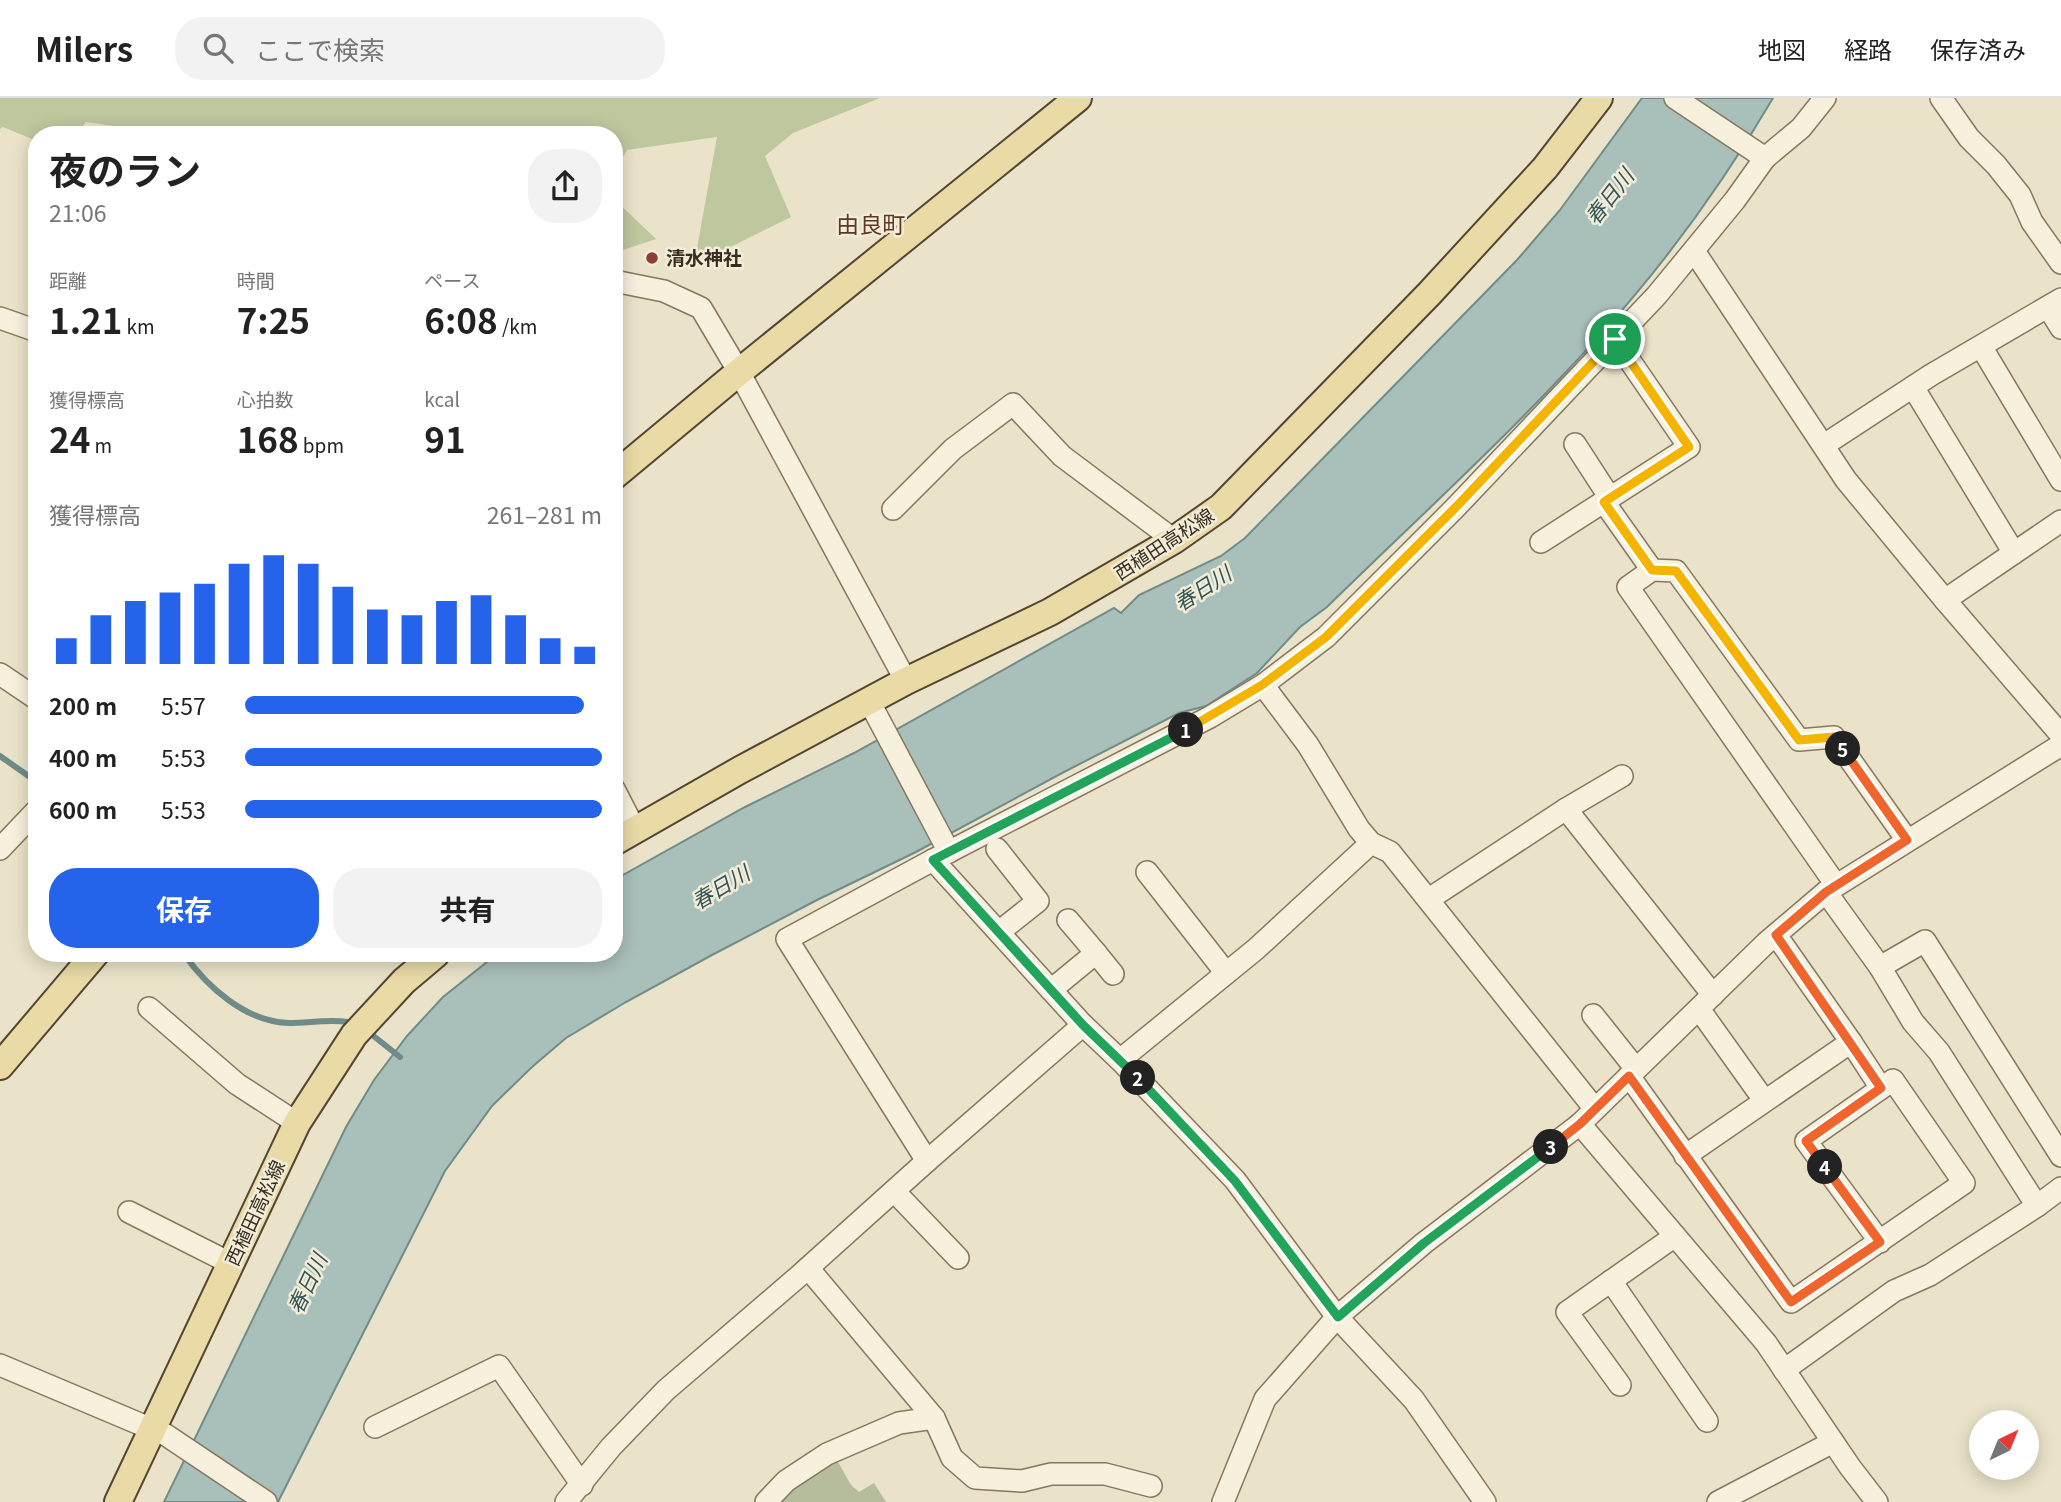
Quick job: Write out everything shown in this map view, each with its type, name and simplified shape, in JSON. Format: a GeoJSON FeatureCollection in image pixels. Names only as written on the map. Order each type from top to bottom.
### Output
{"type":"FeatureCollection","features":[{"type":"Feature","properties":{"kind":"main road"},"geometry":{"type":"LineString","coordinates":[[623,469],[739,372],[1078,98]]}},
{"type":"Feature","properties":{"kind":"main road","name":"西植田高松線"},"geometry":{"type":"LineString","coordinates":[[624,836],[906,681],[1051,612],[1174,540],[1221,507],[1429,295],[1545,169],[1599,98]]}},
{"type":"Feature","properties":{"kind":"main road"},"geometry":{"type":"LineString","coordinates":[[0,1066],[88,962]]}},
{"type":"Feature","properties":{"kind":"main road","name":"西植田高松線"},"geometry":{"type":"LineString","coordinates":[[118,1502],[159,1432],[297,1123],[354,1035],[404,981],[427,962]]}},
{"type":"Feature","properties":{"kind":"street"},"geometry":{"type":"LineString","coordinates":[[1675,98],[1759,154]]}},
{"type":"Feature","properties":{"kind":"street"},"geometry":{"type":"LineString","coordinates":[[927,1161],[787,939],[1210,717],[1262,685],[1326,637],[1363,602],[1657,295],[1693,251],[1759,154],[1801,128],[1825,98]]}},
{"type":"Feature","properties":{"kind":"street"},"geometry":{"type":"LineString","coordinates":[[1941,98],[1969,138],[1996,165],[2020,195],[2032,222],[2061,263]]}},
{"type":"Feature","properties":{"kind":"street"},"geometry":{"type":"LineString","coordinates":[[1693,251],[1846,480],[2061,735]]}},
{"type":"Feature","properties":{"kind":"street"},"geometry":{"type":"LineString","coordinates":[[623,283],[664,291],[702,307],[906,681]]}},
{"type":"Feature","properties":{"kind":"street"},"geometry":{"type":"LineString","coordinates":[[1824,445],[1913,387],[2055,303],[2061,328]]}},
{"type":"Feature","properties":{"kind":"street"},"geometry":{"type":"LineString","coordinates":[[0,318],[28,328]]}},
{"type":"Feature","properties":{"kind":"street"},"geometry":{"type":"LineString","coordinates":[[1541,542],[1689,447],[1615,339]]}},
{"type":"Feature","properties":{"kind":"street"},"geometry":{"type":"LineString","coordinates":[[1982,348],[2061,480]]}},
{"type":"Feature","properties":{"kind":"street"},"geometry":{"type":"LineString","coordinates":[[1913,387],[2014,553]]}},
{"type":"Feature","properties":{"kind":"street"},"geometry":{"type":"LineString","coordinates":[[893,509],[953,449],[1013,404],[1062,456],[1174,540]]}},
{"type":"Feature","properties":{"kind":"street"},"geometry":{"type":"LineString","coordinates":[[1575,444],[1652,570]]}},
{"type":"Feature","properties":{"kind":"street"},"geometry":{"type":"LineString","coordinates":[[1945,600],[2061,521]]}},
{"type":"Feature","properties":{"kind":"street"},"geometry":{"type":"LineString","coordinates":[[1907,840],[1834,737],[1799,740],[1676,571],[1652,570],[1628,587],[1831,889],[1913,1022],[1940,1052],[2037,1206]]}},
{"type":"Feature","properties":{"kind":"street"},"geometry":{"type":"LineString","coordinates":[[0,674],[28,693]]}},
{"type":"Feature","properties":{"kind":"street"},"geometry":{"type":"LineString","coordinates":[[1262,685],[1308,745],[1359,830],[1371,843],[1390,852],[1429,899],[1675,1236],[1766,1343],[1877,1502]]}},
{"type":"Feature","properties":{"kind":"street"},"geometry":{"type":"LineString","coordinates":[[869,701],[941,856],[999,932],[1083,1025],[1235,1181],[1338,1317],[1414,1400],[1485,1502]]}},
{"type":"Feature","properties":{"kind":"street"},"geometry":{"type":"LineString","coordinates":[[1223,1502],[1265,1399],[1338,1317],[1424,1243],[1587,1116],[1776,935],[1831,889],[2061,745]]}},
{"type":"Feature","properties":{"kind":"street"},"geometry":{"type":"LineString","coordinates":[[1429,899],[1566,809],[1622,776]]}},
{"type":"Feature","properties":{"kind":"street"},"geometry":{"type":"LineString","coordinates":[[1566,809],[1706,1002],[1764,1100]]}},
{"type":"Feature","properties":{"kind":"street"},"geometry":{"type":"LineString","coordinates":[[0,849],[28,819]]}},
{"type":"Feature","properties":{"kind":"street"},"geometry":{"type":"LineString","coordinates":[[1120,1060],[1226,973],[1371,843]]}},
{"type":"Feature","properties":{"kind":"street"},"geometry":{"type":"LineString","coordinates":[[998,849],[1038,901],[999,932]]}},
{"type":"Feature","properties":{"kind":"street"},"geometry":{"type":"LineString","coordinates":[[1147,872],[1226,973]]}},
{"type":"Feature","properties":{"kind":"street"},"geometry":{"type":"LineString","coordinates":[[1068,920],[1113,974]]}},
{"type":"Feature","properties":{"kind":"street"},"geometry":{"type":"LineString","coordinates":[[1776,935],[1881,1088]]}},
{"type":"Feature","properties":{"kind":"street"},"geometry":{"type":"LineString","coordinates":[[1880,967],[1925,940],[2061,1156]]}},
{"type":"Feature","properties":{"kind":"street"},"geometry":{"type":"LineString","coordinates":[[1051,990],[1096,953]]}},
{"type":"Feature","properties":{"kind":"street"},"geometry":{"type":"LineString","coordinates":[[149,1008],[237,1084],[297,1123]]}},
{"type":"Feature","properties":{"kind":"street"},"geometry":{"type":"LineString","coordinates":[[1593,1014],[1685,1156],[1791,1302],[1880,1242],[1964,1183],[1893,1080],[1806,1141],[1880,1242]]}},
{"type":"Feature","properties":{"kind":"street"},"geometry":{"type":"LineString","coordinates":[[566,1502],[611,1447],[666,1390],[1083,1025]]}},
{"type":"Feature","properties":{"kind":"street"},"geometry":{"type":"LineString","coordinates":[[1685,1156],[1851,1042]]}},
{"type":"Feature","properties":{"kind":"street"},"geometry":{"type":"LineString","coordinates":[[1784,1370],[1894,1291],[1930,1275],[2061,1188]]}},
{"type":"Feature","properties":{"kind":"street"},"geometry":{"type":"LineString","coordinates":[[894,1191],[958,1258]]}},
{"type":"Feature","properties":{"kind":"street"},"geometry":{"type":"LineString","coordinates":[[129,1212],[232,1264]]}},
{"type":"Feature","properties":{"kind":"street"},"geometry":{"type":"LineString","coordinates":[[1620,1385],[1567,1312],[1675,1236]]}},
{"type":"Feature","properties":{"kind":"street"},"geometry":{"type":"LineString","coordinates":[[808,1268],[934,1418],[952,1458],[975,1478],[1023,1481],[1051,1474],[1105,1474],[1152,1486]]}},
{"type":"Feature","properties":{"kind":"street"},"geometry":{"type":"LineString","coordinates":[[1611,1281],[1707,1421]]}},
{"type":"Feature","properties":{"kind":"street"},"geometry":{"type":"LineString","coordinates":[[0,1365],[159,1432],[266,1502]]}},
{"type":"Feature","properties":{"kind":"street"},"geometry":{"type":"LineString","coordinates":[[375,1427],[499,1366],[582,1485]]}},
{"type":"Feature","properties":{"kind":"street"},"geometry":{"type":"LineString","coordinates":[[766,1502],[786,1480],[827,1454],[900,1423],[934,1418]]}},
{"type":"Feature","properties":{"kind":"street"},"geometry":{"type":"LineString","coordinates":[[1718,1502],[1833,1442]]}},
{"type":"Feature","properties":{"kind":"green space"},"geometry":{"type":"Polygon","coordinates":[[[0,98],[880,98],[793,133],[765,156],[791,217],[694,265],[717,137],[627,150],[623,157],[623,126],[114,126],[86,122],[83,126],[28,126],[28,137],[3,127],[0,129],[0,98]]]}},
{"type":"Feature","properties":{"kind":"green space"},"geometry":{"type":"Polygon","coordinates":[[[623,208],[656,239],[623,250],[623,208]]]}},
{"type":"Feature","properties":{"kind":"green space"},"geometry":{"type":"Polygon","coordinates":[[[838,1462],[851,1485],[859,1492],[874,1483],[886,1502],[773,1502],[815,1467],[838,1462]]]}},
{"type":"Feature","properties":{"kind":"water","name":"春日川"},"geometry":{"type":"Polygon","coordinates":[[[1642,98],[1773,98],[1735,160],[1693,220],[1625,307],[1535,405],[1327,607],[1300,627],[1257,673],[1206,706],[1179,713],[916,852],[817,900],[626,1002],[566,1038],[492,1106],[445,1171],[278,1502],[164,1502],[346,1127],[374,1080],[407,1036],[443,997],[487,962],[623,962],[623,875],[745,807],[854,753],[1114,608],[1121,613],[1139,595],[1221,556],[1245,538],[1517,260],[1560,210],[1642,98]]]}},
{"type":"Feature","properties":{"kind":"waterway"},"geometry":{"type":"LineString","coordinates":[[0,756],[28,776]]}},
{"type":"Feature","properties":{"kind":"waterway"},"geometry":{"type":"LineString","coordinates":[[190,962],[216,990],[258,1016],[289,1023],[348,1022]]}},
{"type":"Feature","properties":{"kind":"waterway"},"geometry":{"type":"LineString","coordinates":[[371,1034],[400,1057]]}},
{"type":"Feature","properties":{"kind":"place","name":"清水神社"},"geometry":{"type":"Point","coordinates":[652,258]}},
{"type":"Feature","properties":{"kind":"district","name":"由良町"},"geometry":{"type":"Point","coordinates":[871,225]}},
{"type":"Feature","properties":{"kind":"route"},"geometry":{"type":"LineString","coordinates":[[1615,339],[1689,447],[1604,502],[1652,570],[1676,571],[1799,740],[1834,737],[1907,840],[1826,892],[1776,935],[1881,1088],[1806,1141],[1880,1242],[1791,1302],[1629,1076],[1580,1124],[1424,1243],[1338,1317],[1235,1181],[1083,1025],[933,860],[1210,717],[1295,662],[1363,602],[1615,339]]}}]}
